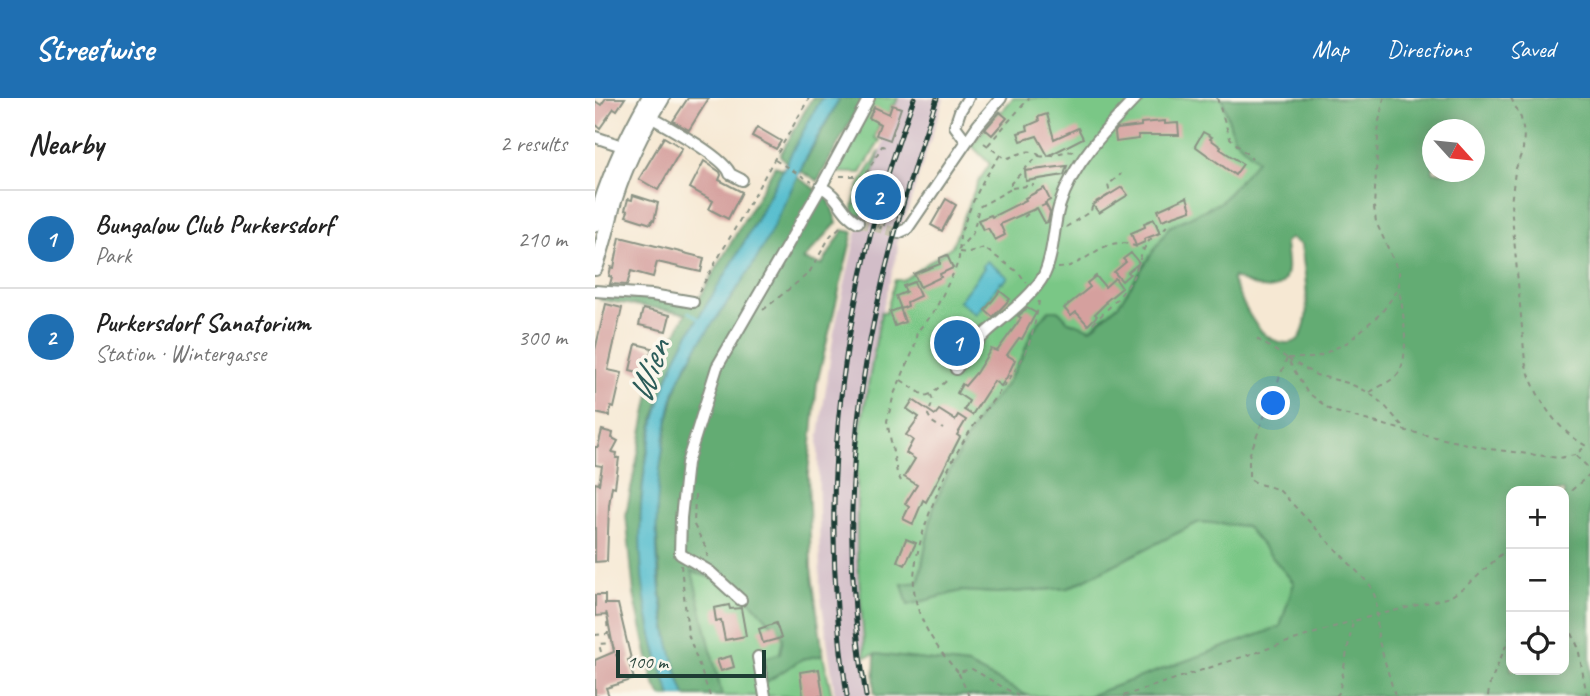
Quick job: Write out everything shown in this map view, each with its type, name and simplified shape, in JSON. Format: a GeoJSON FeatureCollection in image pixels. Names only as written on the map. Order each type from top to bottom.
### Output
{"type":"FeatureCollection","features":[{"type":"Feature","properties":{"kind":"main road"},"geometry":{"type":"LineString","coordinates":[[595,224],[607,185],[646,114],[649,98]]}},
{"type":"Feature","properties":{"kind":"main road"},"geometry":{"type":"LineString","coordinates":[[646,114],[662,98]]}},
{"type":"Feature","properties":{"kind":"main road"},"geometry":{"type":"LineString","coordinates":[[595,268],[628,149]]}},
{"type":"Feature","properties":{"kind":"street"},"geometry":{"type":"LineString","coordinates":[[741,600],[704,568],[680,554],[687,463],[717,367],[869,98]]}},
{"type":"Feature","properties":{"kind":"street"},"geometry":{"type":"LineString","coordinates":[[968,98],[955,126],[969,138]]}},
{"type":"Feature","properties":{"kind":"street"},"geometry":{"type":"LineString","coordinates":[[898,233],[908,229],[969,138],[1001,98]]}},
{"type":"Feature","properties":{"kind":"street"},"geometry":{"type":"LineString","coordinates":[[956,369],[974,346],[1034,288],[1044,273],[1061,200],[1104,132],[1136,98]]}},
{"type":"Feature","properties":{"kind":"street"},"geometry":{"type":"LineString","coordinates":[[646,114],[710,154],[729,168],[730,174],[742,180]]}},
{"type":"Feature","properties":{"kind":"street"},"geometry":{"type":"LineString","coordinates":[[595,137],[628,149]]}},
{"type":"Feature","properties":{"kind":"street"},"geometry":{"type":"LineString","coordinates":[[821,183],[839,201],[850,220]]}},
{"type":"Feature","properties":{"kind":"street"},"geometry":{"type":"LineString","coordinates":[[595,291],[652,295],[693,302]]}},
{"type":"Feature","properties":{"kind":"street"},"geometry":{"type":"LineString","coordinates":[[758,657],[765,696]]}},
{"type":"Feature","properties":{"kind":"path"},"geometry":{"type":"LineString","coordinates":[[693,302],[810,98]]}},
{"type":"Feature","properties":{"kind":"path"},"geometry":{"type":"LineString","coordinates":[[988,146],[1029,98]]}},
{"type":"Feature","properties":{"kind":"path"},"geometry":{"type":"LineString","coordinates":[[1217,98],[1230,138],[1252,159]]}},
{"type":"Feature","properties":{"kind":"path"},"geometry":{"type":"LineString","coordinates":[[1368,393],[1396,377],[1402,368],[1405,324],[1399,272],[1376,222],[1374,207],[1379,121],[1384,98]]}},
{"type":"Feature","properties":{"kind":"path"},"geometry":{"type":"LineString","coordinates":[[1287,358],[1307,392],[1332,411],[1490,449],[1559,458],[1575,455],[1588,447],[1570,435],[1543,406],[1525,362],[1511,204],[1513,179],[1523,149],[1524,134],[1511,98]]}},
{"type":"Feature","properties":{"kind":"path"},"geometry":{"type":"LineString","coordinates":[[969,138],[1008,158],[1026,152],[1049,157],[1070,150],[1084,160]]}},
{"type":"Feature","properties":{"kind":"path"},"geometry":{"type":"LineString","coordinates":[[760,313],[809,273],[831,235],[850,220],[852,198],[863,176],[882,146],[888,148]]}},
{"type":"Feature","properties":{"kind":"path"},"geometry":{"type":"LineString","coordinates":[[901,481],[887,421],[900,379],[914,349],[917,332],[936,310],[955,270],[960,234],[971,206],[1000,155]]}},
{"type":"Feature","properties":{"kind":"path"},"geometry":{"type":"LineString","coordinates":[[1011,189],[1011,183],[1039,155]]}},
{"type":"Feature","properties":{"kind":"path"},"geometry":{"type":"LineString","coordinates":[[774,160],[821,183],[863,176]]}},
{"type":"Feature","properties":{"kind":"path"},"geometry":{"type":"LineString","coordinates":[[1054,231],[1088,214],[1092,203],[1110,194],[1108,185],[1121,174]]}},
{"type":"Feature","properties":{"kind":"path"},"geometry":{"type":"LineString","coordinates":[[958,251],[973,233],[979,208],[1011,189],[1034,185]]}},
{"type":"Feature","properties":{"kind":"path"},"geometry":{"type":"LineString","coordinates":[[1024,217],[1044,205],[1061,200]]}},
{"type":"Feature","properties":{"kind":"path"},"geometry":{"type":"LineString","coordinates":[[1093,324],[1123,293],[1138,267],[1144,249],[1169,222]]}},
{"type":"Feature","properties":{"kind":"path"},"geometry":{"type":"LineString","coordinates":[[969,696],[958,672],[932,639],[915,592],[915,574],[935,499],[960,447],[1025,354],[1035,325],[1044,273],[1070,267],[1103,248],[1118,243],[1144,249]]}},
{"type":"Feature","properties":{"kind":"path"},"geometry":{"type":"LineString","coordinates":[[958,251],[969,253],[977,248],[984,248],[1019,273],[1034,288]]}},
{"type":"Feature","properties":{"kind":"path"},"geometry":{"type":"LineString","coordinates":[[1287,358],[1315,358],[1347,342],[1382,312],[1399,288]]}},
{"type":"Feature","properties":{"kind":"path"},"geometry":{"type":"LineString","coordinates":[[1257,339],[1316,375],[1348,383],[1368,393],[1384,405],[1407,431]]}},
{"type":"Feature","properties":{"kind":"path"},"geometry":{"type":"LineString","coordinates":[[1287,358],[1249,456],[1249,478],[1280,491],[1370,585],[1376,599],[1378,638],[1395,696]]}},
{"type":"Feature","properties":{"kind":"path"},"geometry":{"type":"LineString","coordinates":[[900,379],[923,395],[931,394],[956,369]]}},
{"type":"Feature","properties":{"kind":"path"},"geometry":{"type":"LineString","coordinates":[[931,394],[933,401],[928,415],[932,422],[943,429]]}},
{"type":"Feature","properties":{"kind":"path"},"geometry":{"type":"LineString","coordinates":[[1575,455],[1590,469]]}},
{"type":"Feature","properties":{"kind":"path"},"geometry":{"type":"LineString","coordinates":[[1569,493],[1590,474]]}},
{"type":"Feature","properties":{"kind":"path"},"geometry":{"type":"LineString","coordinates":[[694,491],[694,525],[708,556],[704,568]]}},
{"type":"Feature","properties":{"kind":"path"},"geometry":{"type":"LineString","coordinates":[[1123,696],[1353,621],[1450,597],[1467,586],[1507,549]]}},
{"type":"Feature","properties":{"kind":"path"},"geometry":{"type":"LineString","coordinates":[[680,554],[688,634],[711,696]]}},
{"type":"Feature","properties":{"kind":"path"},"geometry":{"type":"LineString","coordinates":[[606,608],[608,634],[617,657]]}},
{"type":"Feature","properties":{"kind":"path"},"geometry":{"type":"LineString","coordinates":[[1336,696],[1339,694],[1353,621]]}},
{"type":"Feature","properties":{"kind":"path"},"geometry":{"type":"LineString","coordinates":[[1569,627],[1577,647],[1587,696]]}},
{"type":"Feature","properties":{"kind":"path"},"geometry":{"type":"LineString","coordinates":[[595,635],[608,634]]}},
{"type":"Feature","properties":{"kind":"path"},"geometry":{"type":"LineString","coordinates":[[601,652],[599,644],[611,643]]}},
{"type":"Feature","properties":{"kind":"path"},"geometry":{"type":"LineString","coordinates":[[1488,696],[1490,683],[1506,646]]}},
{"type":"Feature","properties":{"kind":"path"},"geometry":{"type":"LineString","coordinates":[[958,672],[972,669],[1018,696]]}},
{"type":"Feature","properties":{"kind":"shaded area"},"geometry":{"type":"Polygon","coordinates":[[[898,98],[944,98],[897,243],[898,250],[880,320],[861,427],[857,470],[857,549],[862,635],[871,696],[835,696],[820,590],[818,442],[834,332],[857,230],[860,230],[863,204],[884,141],[880,139],[892,104],[895,105],[898,98]]]}},
{"type":"Feature","properties":{"kind":"green space"},"geometry":{"type":"Polygon","coordinates":[[[812,98],[822,98],[786,163],[780,155],[812,98]]]}},
{"type":"Feature","properties":{"kind":"green space"},"geometry":{"type":"Polygon","coordinates":[[[840,98],[863,98],[818,181],[800,171],[840,98]]]}},
{"type":"Feature","properties":{"kind":"green space"},"geometry":{"type":"Polygon","coordinates":[[[870,98],[898,98],[895,105],[892,105],[885,124],[880,123],[875,138],[880,140],[861,173],[829,172],[870,98]]]}},
{"type":"Feature","properties":{"kind":"green space"},"geometry":{"type":"Polygon","coordinates":[[[1013,98],[1222,98],[1234,138],[1258,160],[1221,202],[1169,227],[1119,304],[1090,329],[1068,321],[1058,310],[1032,331],[1023,355],[1006,385],[981,413],[947,476],[933,509],[918,583],[902,584],[908,605],[961,591],[998,593],[1068,588],[1199,522],[1246,526],[1294,583],[1280,627],[1088,696],[1028,696],[968,665],[875,654],[865,657],[857,549],[857,470],[861,427],[881,312],[886,313],[895,280],[903,280],[952,246],[978,182],[990,164],[972,146],[998,110],[1001,112],[1013,98]]]}},
{"type":"Feature","properties":{"kind":"green space"},"geometry":{"type":"Polygon","coordinates":[[[1222,98],[1590,98],[1590,696],[1088,696],[1280,627],[1294,583],[1246,526],[1199,522],[1068,588],[998,593],[961,591],[908,605],[902,584],[919,582],[933,509],[947,476],[981,413],[1006,385],[1023,355],[1032,331],[1049,310],[1058,310],[1068,321],[1091,329],[1119,304],[1169,227],[1221,202],[1257,160],[1234,138],[1222,98]],[[1291,238],[1285,242],[1287,270],[1279,286],[1257,287],[1233,277],[1232,281],[1259,329],[1276,341],[1289,343],[1300,337],[1307,305],[1301,245],[1291,238]]]}},
{"type":"Feature","properties":{"kind":"green space"},"geometry":{"type":"Polygon","coordinates":[[[880,151],[860,219],[853,212],[856,196],[880,151]]]}},
{"type":"Feature","properties":{"kind":"green space"},"geometry":{"type":"Polygon","coordinates":[[[775,166],[783,169],[676,359],[660,398],[649,440],[640,527],[642,571],[657,656],[671,696],[661,696],[653,681],[634,594],[626,514],[653,379],[686,313],[600,298],[658,298],[695,306],[775,166]]]}},
{"type":"Feature","properties":{"kind":"green space"},"geometry":{"type":"Polygon","coordinates":[[[797,177],[828,197],[837,223],[803,260],[822,265],[843,230],[853,232],[817,383],[808,474],[811,568],[823,655],[802,659],[766,682],[762,659],[780,653],[783,637],[739,588],[692,571],[722,696],[685,696],[670,651],[661,590],[656,521],[658,479],[668,421],[679,380],[702,338],[758,256],[797,177]]]}},
{"type":"Feature","properties":{"kind":"green space"},"geometry":{"type":"Polygon","coordinates":[[[691,571],[739,588],[783,637],[780,653],[766,682],[802,659],[823,655],[832,696],[722,696],[691,571]]]}},
{"type":"Feature","properties":{"kind":"green space"},"geometry":{"type":"Polygon","coordinates":[[[875,654],[968,665],[1028,696],[878,696],[874,693],[875,654]]]}},
{"type":"Feature","properties":{"kind":"water"},"geometry":{"type":"Polygon","coordinates":[[[822,98],[840,98],[810,150],[757,258],[688,362],[672,401],[664,440],[657,504],[661,602],[667,634],[685,696],[671,696],[651,630],[641,562],[642,493],[654,424],[669,374],[683,344],[741,248],[822,98]]]}},
{"type":"Feature","properties":{"kind":"water"},"geometry":{"type":"Polygon","coordinates":[[[987,261],[1008,277],[976,314],[959,301],[987,261]]]}},
{"type":"Feature","properties":{"kind":"building"},"geometry":{"type":"Polygon","coordinates":[[[606,98],[625,98],[600,128],[595,124],[595,101],[601,105],[606,98]]]}},
{"type":"Feature","properties":{"kind":"building"},"geometry":{"type":"Polygon","coordinates":[[[688,98],[709,98],[689,130],[673,121],[688,98]]]}},
{"type":"Feature","properties":{"kind":"building"},"geometry":{"type":"Polygon","coordinates":[[[892,105],[901,108],[890,140],[876,135],[880,124],[869,118],[874,107],[889,114],[892,105]]]}},
{"type":"Feature","properties":{"kind":"building"},"geometry":{"type":"Polygon","coordinates":[[[1000,112],[1007,118],[992,135],[985,129],[1000,112]]]}},
{"type":"Feature","properties":{"kind":"building"},"geometry":{"type":"Polygon","coordinates":[[[1047,114],[1054,139],[1078,128],[1083,138],[1048,156],[1037,136],[1021,141],[1018,133],[1028,130],[1027,126],[1047,114]]]}},
{"type":"Feature","properties":{"kind":"building"},"geometry":{"type":"Polygon","coordinates":[[[1165,121],[1165,124],[1178,123],[1179,135],[1138,135],[1139,139],[1116,142],[1117,129],[1165,121]]]}},
{"type":"Feature","properties":{"kind":"building"},"geometry":{"type":"Polygon","coordinates":[[[757,127],[781,141],[776,149],[752,136],[757,127]]]}},
{"type":"Feature","properties":{"kind":"building"},"geometry":{"type":"Polygon","coordinates":[[[1203,132],[1212,137],[1210,139],[1221,147],[1220,149],[1243,164],[1235,175],[1195,146],[1203,132]]]}},
{"type":"Feature","properties":{"kind":"building"},"geometry":{"type":"Polygon","coordinates":[[[664,137],[682,148],[658,190],[639,179],[664,137]]]}},
{"type":"Feature","properties":{"kind":"building"},"geometry":{"type":"Polygon","coordinates":[[[704,161],[720,172],[719,180],[742,192],[728,219],[709,209],[713,201],[690,188],[704,161]]]}},
{"type":"Feature","properties":{"kind":"building"},"geometry":{"type":"Polygon","coordinates":[[[1067,166],[1064,175],[1026,181],[1025,171],[1067,166]]]}},
{"type":"Feature","properties":{"kind":"building"},"geometry":{"type":"Polygon","coordinates":[[[888,184],[895,186],[884,225],[876,223],[888,184]]]}},
{"type":"Feature","properties":{"kind":"building"},"geometry":{"type":"Polygon","coordinates":[[[1122,187],[1128,195],[1099,213],[1093,205],[1122,187]]]}},
{"type":"Feature","properties":{"kind":"building"},"geometry":{"type":"Polygon","coordinates":[[[1044,188],[1050,200],[1045,203],[1050,212],[1048,222],[1045,223],[1037,208],[1000,224],[1005,235],[995,240],[988,228],[983,230],[978,220],[991,215],[992,217],[1044,188]]]}},
{"type":"Feature","properties":{"kind":"building"},"geometry":{"type":"Polygon","coordinates":[[[633,195],[658,203],[651,224],[626,216],[628,199],[632,200],[633,195]]]}},
{"type":"Feature","properties":{"kind":"building"},"geometry":{"type":"Polygon","coordinates":[[[1187,197],[1191,210],[1162,220],[1158,210],[1187,197]]]}},
{"type":"Feature","properties":{"kind":"building"},"geometry":{"type":"Polygon","coordinates":[[[946,199],[956,205],[942,231],[931,225],[946,199]]]}},
{"type":"Feature","properties":{"kind":"building"},"geometry":{"type":"Polygon","coordinates":[[[1154,219],[1160,233],[1144,239],[1145,242],[1136,246],[1131,233],[1145,227],[1144,223],[1154,219]]]}},
{"type":"Feature","properties":{"kind":"building"},"geometry":{"type":"Polygon","coordinates":[[[620,237],[704,258],[701,272],[657,262],[653,277],[631,271],[627,285],[610,284],[612,277],[609,276],[611,267],[614,268],[620,237]]]}},
{"type":"Feature","properties":{"kind":"building"},"geometry":{"type":"Polygon","coordinates":[[[1131,253],[1139,263],[1122,281],[1114,272],[1126,262],[1123,259],[1131,253]]]}},
{"type":"Feature","properties":{"kind":"building"},"geometry":{"type":"Polygon","coordinates":[[[947,255],[953,268],[920,287],[914,274],[940,264],[940,258],[947,255]]]}},
{"type":"Feature","properties":{"kind":"building"},"geometry":{"type":"Polygon","coordinates":[[[1096,276],[1105,287],[1115,278],[1122,288],[1105,302],[1088,325],[1076,312],[1071,316],[1064,308],[1090,287],[1087,283],[1096,276]]]}},
{"type":"Feature","properties":{"kind":"building"},"geometry":{"type":"Polygon","coordinates":[[[914,282],[920,296],[907,302],[908,306],[901,309],[896,296],[906,292],[903,286],[914,282]]]}},
{"type":"Feature","properties":{"kind":"building"},"geometry":{"type":"Polygon","coordinates":[[[1000,291],[1010,299],[993,317],[985,310],[1000,291]]]}},
{"type":"Feature","properties":{"kind":"building"},"geometry":{"type":"Polygon","coordinates":[[[606,304],[622,308],[608,370],[622,373],[614,408],[611,407],[609,416],[595,413],[595,350],[606,304]]]}},
{"type":"Feature","properties":{"kind":"building"},"geometry":{"type":"Polygon","coordinates":[[[900,308],[905,322],[895,326],[890,312],[900,308]]]}},
{"type":"Feature","properties":{"kind":"building"},"geometry":{"type":"Polygon","coordinates":[[[1027,308],[1036,313],[1022,339],[1019,338],[1007,355],[1015,360],[1007,377],[1001,386],[994,381],[972,415],[964,410],[969,401],[957,393],[962,384],[965,386],[976,373],[991,349],[997,351],[1021,318],[1018,316],[1027,308]]]}},
{"type":"Feature","properties":{"kind":"building"},"geometry":{"type":"Polygon","coordinates":[[[643,309],[670,315],[666,331],[639,325],[643,309]]]}},
{"type":"Feature","properties":{"kind":"building"},"geometry":{"type":"Polygon","coordinates":[[[962,324],[972,332],[955,357],[942,347],[962,324]]]}},
{"type":"Feature","properties":{"kind":"building"},"geometry":{"type":"Polygon","coordinates":[[[636,344],[652,348],[646,374],[630,370],[636,344]]]}},
{"type":"Feature","properties":{"kind":"building"},"geometry":{"type":"Polygon","coordinates":[[[913,400],[935,415],[939,410],[955,420],[958,415],[966,420],[957,435],[960,437],[926,502],[923,500],[913,524],[903,519],[909,507],[905,504],[917,485],[904,477],[915,459],[906,453],[913,440],[906,435],[919,417],[907,409],[913,400]]]}},
{"type":"Feature","properties":{"kind":"building"},"geometry":{"type":"Polygon","coordinates":[[[602,430],[613,433],[612,438],[618,441],[612,452],[617,453],[616,458],[619,458],[615,487],[612,486],[609,505],[607,561],[595,562],[595,483],[599,484],[602,466],[595,465],[595,447],[598,447],[602,430]]]}},
{"type":"Feature","properties":{"kind":"building"},"geometry":{"type":"Polygon","coordinates":[[[906,539],[916,543],[905,565],[897,561],[906,539]]]}},
{"type":"Feature","properties":{"kind":"building"},"geometry":{"type":"Polygon","coordinates":[[[595,595],[605,595],[605,604],[618,604],[634,679],[606,688],[609,696],[595,696],[595,660],[614,652],[607,615],[595,616],[595,595]]]}},
{"type":"Feature","properties":{"kind":"building"},"geometry":{"type":"Polygon","coordinates":[[[729,605],[730,609],[741,608],[746,636],[725,640],[721,620],[716,621],[714,608],[729,605]]]}},
{"type":"Feature","properties":{"kind":"building"},"geometry":{"type":"Polygon","coordinates":[[[776,623],[781,638],[763,643],[759,629],[776,623]]]}},
{"type":"Feature","properties":{"kind":"building"},"geometry":{"type":"Polygon","coordinates":[[[731,656],[734,667],[721,671],[717,660],[731,656]]]}},
{"type":"Feature","properties":{"kind":"building"},"geometry":{"type":"Polygon","coordinates":[[[819,669],[823,696],[803,696],[800,672],[819,669]]]}},
{"type":"Feature","properties":{"kind":"waterway"},"geometry":{"type":"LineString","coordinates":[[689,312],[700,320]]}},
{"type":"Feature","properties":{"kind":"tunnel"},"geometry":{"type":"LineString","coordinates":[[858,222],[898,233]]}},
{"type":"Feature","properties":{"kind":"railway"},"geometry":{"type":"LineString","coordinates":[[847,696],[835,578],[835,461],[840,403],[858,287],[872,229],[914,98]]}},
{"type":"Feature","properties":{"kind":"railway"},"geometry":{"type":"LineString","coordinates":[[866,696],[856,618],[852,541],[854,467],[861,393],[891,246],[937,98]]}},
{"type":"Feature","properties":{"kind":"place","name":"Purkersdorf Sanatorium"},"geometry":{"type":"Point","coordinates":[878,197]}},
{"type":"Feature","properties":{"kind":"place","name":"Bungalow Club Purkersdorf"},"geometry":{"type":"Point","coordinates":[957,343]}},
{"type":"Feature","properties":{"kind":"water label","name":"Wien"},"geometry":{"type":"Point","coordinates":[648,371]}}]}
